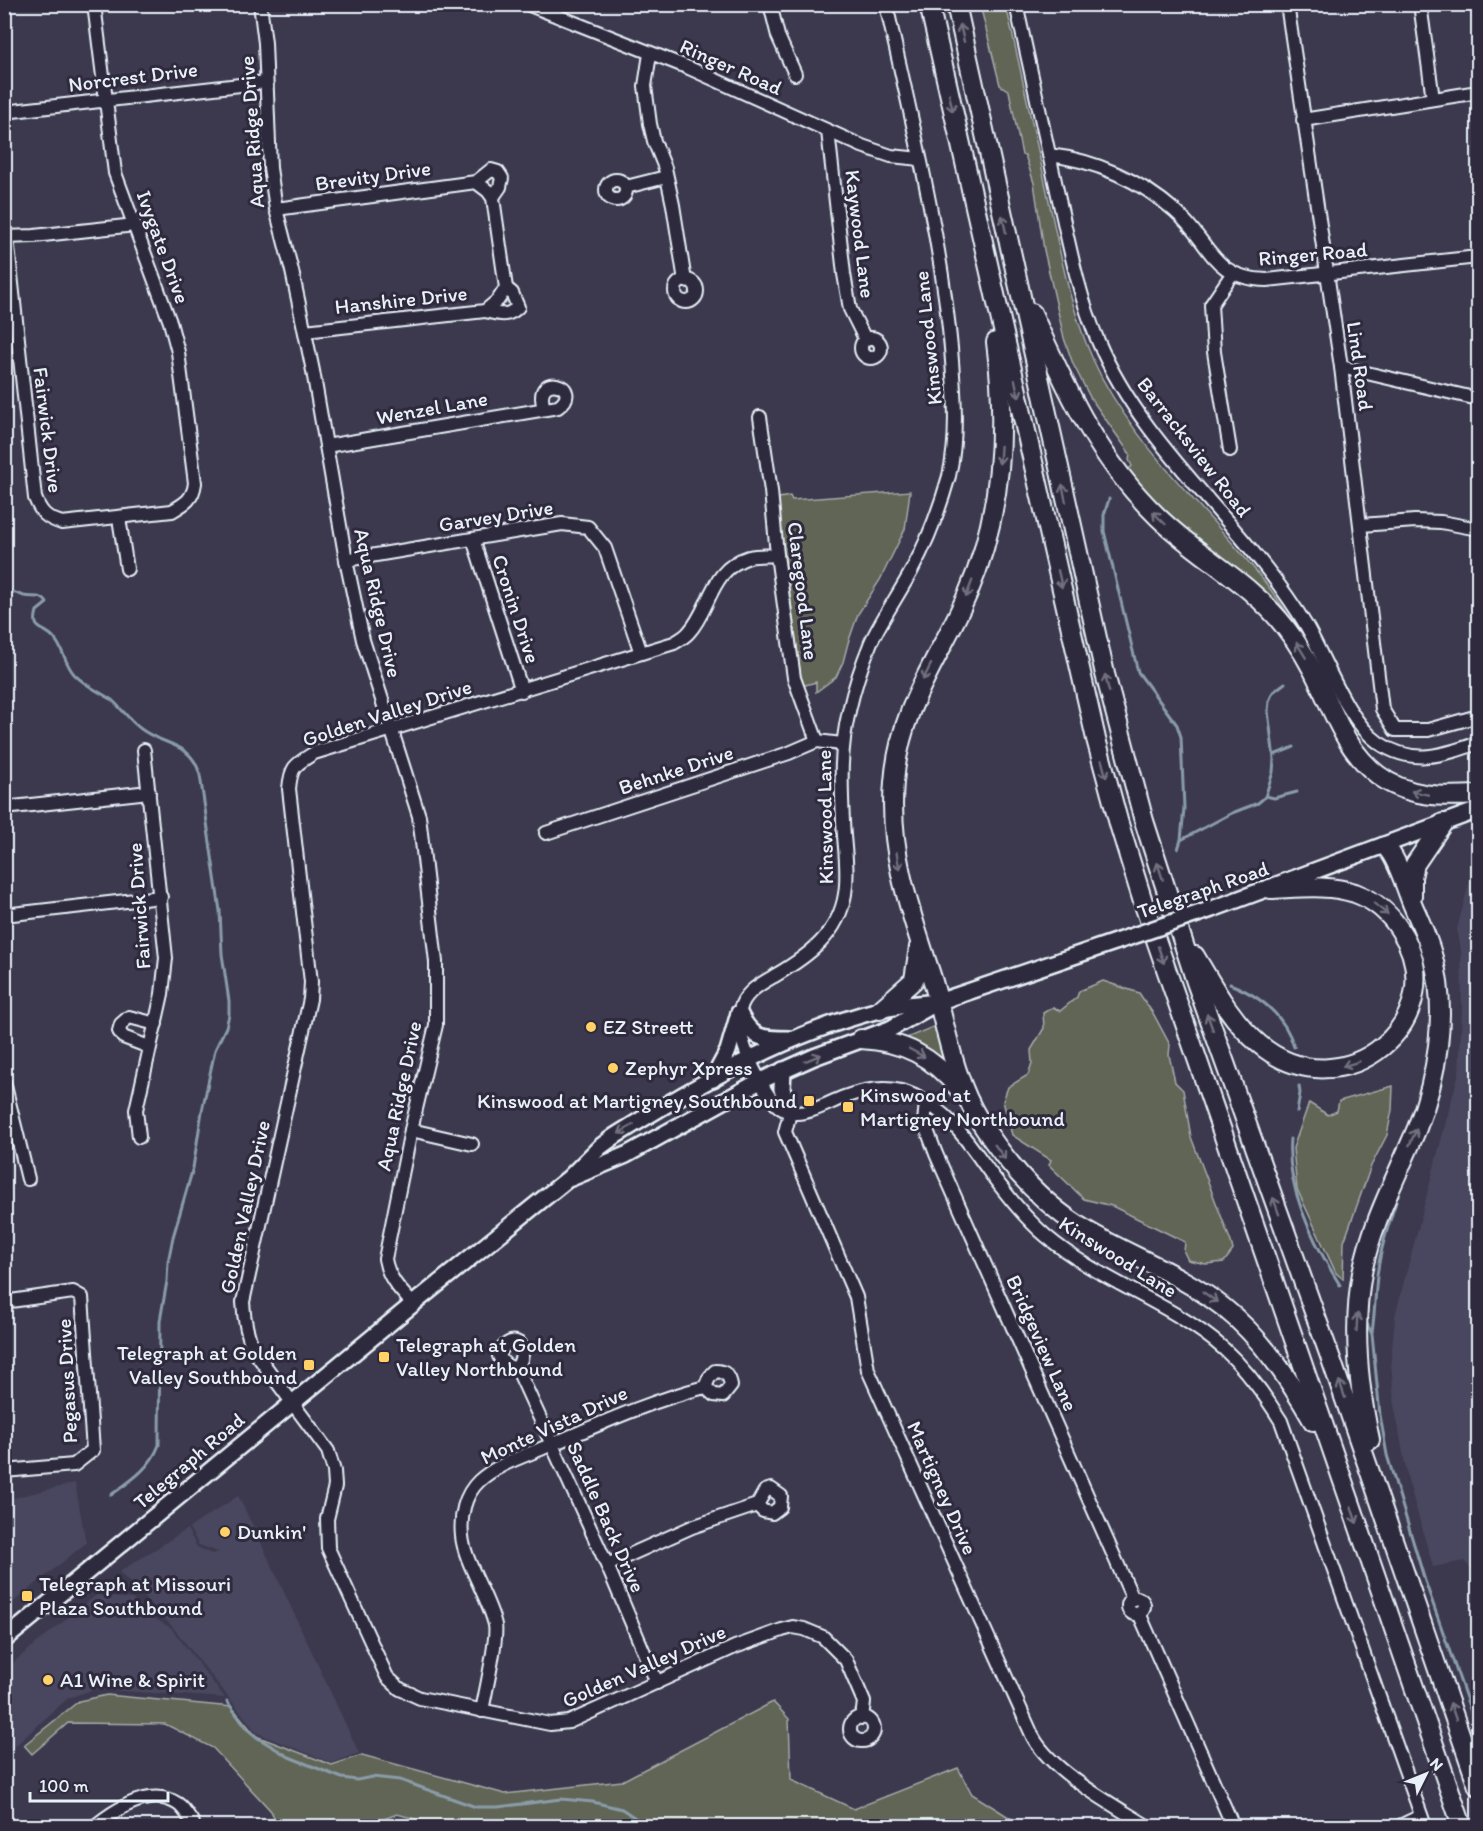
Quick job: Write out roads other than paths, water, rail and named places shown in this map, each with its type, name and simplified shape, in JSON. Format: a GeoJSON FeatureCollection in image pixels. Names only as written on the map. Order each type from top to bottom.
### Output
{"type":"FeatureCollection","features":[{"type":"Feature","properties":{"kind":"highway"},"geometry":{"type":"LineString","coordinates":[[929,4],[1096,739],[1119,824],[1144,904],[1462,1827]]}},
{"type":"Feature","properties":{"kind":"highway"},"geometry":{"type":"LineString","coordinates":[[956,4],[1117,723],[1144,821],[1196,982],[1479,1786]]}},
{"type":"Feature","properties":{"kind":"highway"},"geometry":{"type":"LineString","coordinates":[[964,1095],[906,898],[893,827],[894,783],[901,740],[910,709],[924,676],[969,590],[981,555],[996,494],[1000,461],[1002,402],[984,250]]}},
{"type":"Feature","properties":{"kind":"highway"},"geometry":{"type":"LineString","coordinates":[[1017,281],[1074,403],[1111,463],[1158,517],[1247,588],[1284,626],[1304,654],[1347,740],[1360,759],[1380,777],[1402,789],[1448,797],[1479,795]]}},
{"type":"Feature","properties":{"kind":"highway"},"geometry":{"type":"LineString","coordinates":[[1412,904],[1412,877],[1415,864],[1443,823]]}},
{"type":"Feature","properties":{"kind":"highway"},"geometry":{"type":"LineString","coordinates":[[1381,1504],[1359,1379],[1357,1324],[1362,1273],[1374,1226],[1416,1129],[1428,1093],[1436,1051],[1439,1008],[1434,960],[1395,860],[1385,846]]}},
{"type":"Feature","properties":{"kind":"highway"},"geometry":{"type":"LineString","coordinates":[[1178,926],[1232,1015],[1246,1032],[1268,1051],[1298,1066],[1320,1069],[1353,1064],[1373,1054],[1398,1031],[1412,999],[1415,975],[1413,960],[1404,936],[1386,912],[1357,894],[1327,888],[1269,889]]}},
{"type":"Feature","properties":{"kind":"highway"},"geometry":{"type":"LineString","coordinates":[[880,1010],[914,980],[920,942]]}},
{"type":"Feature","properties":{"kind":"highway"},"geometry":{"type":"LineString","coordinates":[[861,1039],[881,1040],[907,1048],[919,1053],[939,1067],[964,1095],[1010,1165],[1048,1203],[1089,1232],[1183,1280],[1213,1299],[1240,1322],[1257,1338],[1286,1375],[1335,1460]]}},
{"type":"Feature","properties":{"kind":"main road","name":"Telegraph Road"},"geometry":{"type":"LineString","coordinates":[[569,1178],[627,1155],[783,1070],[890,1029],[938,1002],[1269,889],[1479,810]]}},
{"type":"Feature","properties":{"kind":"main road","name":"Telegraph Road"},"geometry":{"type":"LineString","coordinates":[[4,1640],[412,1304],[569,1178],[600,1147],[615,1136],[714,1079],[795,1040],[880,1010],[938,1002]]}},
{"type":"Feature","properties":{"kind":"main road"},"geometry":{"type":"LineString","coordinates":[[739,1013],[745,1025],[759,1037],[795,1040]]}},
{"type":"Feature","properties":{"kind":"main road"},"geometry":{"type":"LineString","coordinates":[[714,1079],[728,1051],[739,1013]]}},
{"type":"Feature","properties":{"kind":"main road"},"geometry":{"type":"LineString","coordinates":[[783,1070],[782,1089],[790,1113]]}},
{"type":"Feature","properties":{"kind":"street","name":"Ivygate Drive"},"geometry":{"type":"LineString","coordinates":[[94,4],[116,172],[170,322],[178,352],[195,483],[194,493],[188,502],[172,511],[119,518]]}},
{"type":"Feature","properties":{"kind":"street","name":"Aqua Ridge Drive"},"geometry":{"type":"LineString","coordinates":[[260,4],[265,44],[270,168],[276,208],[305,330],[345,560],[363,640],[419,816],[436,962],[435,1025],[385,1259],[391,1279],[412,1304]]}},
{"type":"Feature","properties":{"kind":"street","name":"Ringer Road"},"geometry":{"type":"LineString","coordinates":[[527,4],[689,69],[828,131],[891,156],[920,159]]}},
{"type":"Feature","properties":{"kind":"street"},"geometry":{"type":"LineString","coordinates":[[770,4],[778,36],[795,74]]}},
{"type":"Feature","properties":{"kind":"street","name":"Kinswood Lane"},"geometry":{"type":"LineString","coordinates":[[739,1013],[744,999],[752,991],[815,949],[840,914],[844,900],[846,875],[842,744],[852,699],[872,640],[926,541],[951,470],[955,419],[947,308],[938,244],[886,4]]}},
{"type":"Feature","properties":{"kind":"street","name":"Barracksview Road"},"geometry":{"type":"LineString","coordinates":[[1016,4],[1080,288],[1097,340],[1123,392],[1161,444],[1289,599],[1308,628],[1343,697],[1360,724],[1382,745],[1411,757],[1436,757],[1479,742]]}},
{"type":"Feature","properties":{"kind":"street","name":"Lind Road"},"geometry":{"type":"LineString","coordinates":[[1287,4],[1341,367],[1382,709],[1395,730],[1428,730],[1479,716]]}},
{"type":"Feature","properties":{"kind":"street"},"geometry":{"type":"LineString","coordinates":[[1420,4],[1432,99]]}},
{"type":"Feature","properties":{"kind":"street"},"geometry":{"type":"LineString","coordinates":[[650,54],[645,86],[650,124],[673,205],[684,281]]}},
{"type":"Feature","properties":{"kind":"street","name":"Norcrest Drive"},"geometry":{"type":"LineString","coordinates":[[4,112],[266,82]]}},
{"type":"Feature","properties":{"kind":"street"},"geometry":{"type":"LineString","coordinates":[[1303,120],[1479,92]]}},
{"type":"Feature","properties":{"kind":"street","name":"Kaywood Lane"},"geometry":{"type":"LineString","coordinates":[[828,131],[850,309],[865,339]]}},
{"type":"Feature","properties":{"kind":"street","name":"Ringer Road"},"geometry":{"type":"LineString","coordinates":[[1049,155],[1081,160],[1098,166],[1159,198],[1186,221],[1221,264],[1232,274],[1247,279],[1267,280],[1479,257]]}},
{"type":"Feature","properties":{"kind":"street","name":"Brevity Drive"},"geometry":{"type":"LineString","coordinates":[[276,208],[476,182],[491,170],[498,172],[502,178],[500,187],[492,197],[506,288],[517,301],[518,307],[510,314],[503,315],[485,311]]}},
{"type":"Feature","properties":{"kind":"street"},"geometry":{"type":"LineString","coordinates":[[626,187],[666,177]]}},
{"type":"Feature","properties":{"kind":"street"},"geometry":{"type":"LineString","coordinates":[[476,182],[488,190],[492,197]]}},
{"type":"Feature","properties":{"kind":"street"},"geometry":{"type":"LineString","coordinates":[[6,237],[135,225]]}},
{"type":"Feature","properties":{"kind":"street","name":"Fairwick Drive"},"geometry":{"type":"LineString","coordinates":[[6,237],[35,498],[39,508],[45,517],[62,522],[119,518]]}},
{"type":"Feature","properties":{"kind":"street"},"geometry":{"type":"LineString","coordinates":[[1230,450],[1214,352],[1211,305],[1232,274]]}},
{"type":"Feature","properties":{"kind":"street","name":"Hanshire Drive"},"geometry":{"type":"LineString","coordinates":[[305,330],[485,311],[498,300],[506,288]]}},
{"type":"Feature","properties":{"kind":"street"},"geometry":{"type":"LineString","coordinates":[[1341,367],[1479,399]]}},
{"type":"Feature","properties":{"kind":"street","name":"Wenzel Lane"},"geometry":{"type":"LineString","coordinates":[[326,446],[544,408]]}},
{"type":"Feature","properties":{"kind":"street","name":"Claregood Lane"},"geometry":{"type":"LineString","coordinates":[[760,417],[794,678],[817,741]]}},
{"type":"Feature","properties":{"kind":"street"},"geometry":{"type":"LineString","coordinates":[[119,518],[127,569]]}},
{"type":"Feature","properties":{"kind":"street"},"geometry":{"type":"LineString","coordinates":[[1361,525],[1416,521],[1441,522],[1479,529]]}},
{"type":"Feature","properties":{"kind":"street","name":"Garvey Drive"},"geometry":{"type":"LineString","coordinates":[[345,560],[562,524],[588,527],[605,548],[641,653]]}},
{"type":"Feature","properties":{"kind":"street","name":"Cronin Drive"},"geometry":{"type":"LineString","coordinates":[[473,539],[522,691]]}},
{"type":"Feature","properties":{"kind":"street","name":"Golden Valley Drive"},"geometry":{"type":"LineString","coordinates":[[777,555],[751,557],[736,564],[722,576],[713,588],[688,634],[674,643],[314,753],[298,763],[290,773],[289,789],[311,982],[310,999],[243,1302],[247,1336],[254,1352],[328,1451],[334,1486],[327,1519],[328,1548],[387,1677],[410,1695],[482,1711],[560,1724],[594,1712],[754,1639],[782,1629],[793,1628],[804,1629],[823,1637],[846,1660],[864,1702],[862,1718]]}},
{"type":"Feature","properties":{"kind":"street"},"geometry":{"type":"LineString","coordinates":[[817,741],[842,744]]}},
{"type":"Feature","properties":{"kind":"street","name":"Behnke Drive"},"geometry":{"type":"LineString","coordinates":[[546,833],[789,753],[817,741]]}},
{"type":"Feature","properties":{"kind":"street","name":"Fairwick Drive"},"geometry":{"type":"LineString","coordinates":[[139,1137],[136,1110],[162,994],[166,958],[144,750]]}},
{"type":"Feature","properties":{"kind":"street"},"geometry":{"type":"LineString","coordinates":[[4,808],[149,792]]}},
{"type":"Feature","properties":{"kind":"street"},"geometry":{"type":"LineString","coordinates":[[4,915],[160,897]]}},
{"type":"Feature","properties":{"kind":"street"},"geometry":{"type":"LineString","coordinates":[[739,1013],[740,1031],[760,1081],[773,1102],[790,1113]]}},
{"type":"Feature","properties":{"kind":"street"},"geometry":{"type":"LineString","coordinates":[[149,1047],[123,1037],[119,1031],[121,1024],[129,1017],[156,1024]]}},
{"type":"Feature","properties":{"kind":"street"},"geometry":{"type":"LineString","coordinates":[[4,1082],[28,1179]]}},
{"type":"Feature","properties":{"kind":"street","name":"Kinswood Lane"},"geometry":{"type":"LineString","coordinates":[[790,1113],[805,1114],[843,1098],[885,1089],[909,1093],[926,1102],[957,1128],[1012,1202],[1046,1236],[1087,1266],[1199,1331],[1221,1347],[1245,1370],[1281,1421],[1423,1821]]}},
{"type":"Feature","properties":{"kind":"street","name":"Bridgeview Lane"},"geometry":{"type":"LineString","coordinates":[[926,1102],[924,1122],[936,1154],[1133,1599],[1139,1598],[1143,1602],[1143,1610],[1139,1613],[1233,1827]]}},
{"type":"Feature","properties":{"kind":"street","name":"Martigney Drive"},"geometry":{"type":"LineString","coordinates":[[790,1113],[785,1132],[856,1297],[868,1370],[1033,1737],[1040,1749],[1058,1767],[1147,1827]]}},
{"type":"Feature","properties":{"kind":"street"},"geometry":{"type":"LineString","coordinates":[[411,1130],[472,1144]]}},
{"type":"Feature","properties":{"kind":"street","name":"Pegasus Drive"},"geometry":{"type":"LineString","coordinates":[[4,1302],[74,1292],[82,1297],[93,1450],[74,1465],[4,1471]]}},
{"type":"Feature","properties":{"kind":"street","name":"Saddle Back Drive"},"geometry":{"type":"LineString","coordinates":[[518,1368],[607,1565],[657,1683]]}},
{"type":"Feature","properties":{"kind":"street","name":"Monte Vista Drive"},"geometry":{"type":"LineString","coordinates":[[482,1711],[496,1628],[484,1591],[462,1540],[464,1507],[480,1480],[503,1465],[637,1407],[705,1387]]}},
{"type":"Feature","properties":{"kind":"street"},"geometry":{"type":"LineString","coordinates":[[607,1565],[692,1527],[757,1505]]}},
{"type":"Feature","properties":{"kind":"street"},"geometry":{"type":"LineString","coordinates":[[95,1827],[111,1813],[130,1802],[150,1799],[165,1800],[179,1805],[193,1823]]}},
{"type":"Feature","properties":{"kind":"street"},"geometry":{"type":"LineString","coordinates":[[1400,1827],[1423,1821]]}},
{"type":"Feature","properties":{"kind":"waterway"},"geometry":{"type":"LineString","coordinates":[[1109,499],[1104,515],[1104,531],[1138,672],[1177,725],[1181,737],[1184,808],[1181,840]]}},
{"type":"Feature","properties":{"kind":"waterway"},"geometry":{"type":"LineString","coordinates":[[4,589],[45,600],[47,603],[37,611],[37,626],[50,634],[57,642],[74,674],[112,700],[141,729],[184,750],[196,764],[200,775],[220,911],[229,1015],[215,1050],[193,1168],[168,1262],[160,1321],[159,1445],[145,1468],[111,1495]]}},
{"type":"Feature","properties":{"kind":"waterway"},"geometry":{"type":"LineString","coordinates":[[1178,849],[1181,840],[1232,813],[1258,803],[1265,797],[1273,772],[1274,759],[1268,711],[1269,701],[1273,692],[1285,683]]}},
{"type":"Feature","properties":{"kind":"waterway"},"geometry":{"type":"LineString","coordinates":[[1274,755],[1294,747]]}},
{"type":"Feature","properties":{"kind":"waterway"},"geometry":{"type":"LineString","coordinates":[[1266,796],[1274,798],[1297,792]]}},
{"type":"Feature","properties":{"kind":"waterway"},"geometry":{"type":"LineString","coordinates":[[1230,984],[1251,994],[1270,1008],[1284,1025],[1294,1047]]}},
{"type":"Feature","properties":{"kind":"waterway"},"geometry":{"type":"LineString","coordinates":[[1297,1112],[1299,1086]]}},
{"type":"Feature","properties":{"kind":"waterway"},"geometry":{"type":"LineString","coordinates":[[1290,1139],[1292,1177],[1297,1196],[1312,1234],[1340,1285]]}},
{"type":"Feature","properties":{"kind":"waterway"},"geometry":{"type":"LineString","coordinates":[[1372,1332],[1378,1266],[1396,1202]]}},
{"type":"Feature","properties":{"kind":"waterway"},"geometry":{"type":"LineString","coordinates":[[1366,1322],[1372,1334],[1380,1415],[1387,1455],[1425,1581],[1478,1732]]}},
{"type":"Feature","properties":{"kind":"waterway"},"geometry":{"type":"LineString","coordinates":[[227,1701],[246,1728],[258,1738],[289,1757],[342,1778],[357,1780],[372,1777],[400,1780],[476,1807],[498,1807],[561,1799],[593,1802],[622,1809],[647,1826]]}},
{"type":"Feature","properties":{"kind":"waterway"},"geometry":{"type":"LineString","coordinates":[[953,1826],[977,1819],[989,1820],[1000,1826]]}},
{"type":"Feature","properties":{"kind":"place","name":"EZ Streett"},"geometry":{"type":"Point","coordinates":[591,1027]}},
{"type":"Feature","properties":{"kind":"place","name":"Zephyr Xpress"},"geometry":{"type":"Point","coordinates":[613,1068]}},
{"type":"Feature","properties":{"kind":"place","name":"Kinswood at Martigney Southbound"},"geometry":{"type":"Point","coordinates":[809,1101]}},
{"type":"Feature","properties":{"kind":"place","name":"Kinswood at Martigney Northbound"},"geometry":{"type":"Point","coordinates":[848,1107]}},
{"type":"Feature","properties":{"kind":"place","name":"Telegraph at Golden Valley Northbound"},"geometry":{"type":"Point","coordinates":[384,1357]}},
{"type":"Feature","properties":{"kind":"place","name":"Telegraph at Golden Valley Southbound"},"geometry":{"type":"Point","coordinates":[309,1365]}},
{"type":"Feature","properties":{"kind":"place","name":"Dunkin'"},"geometry":{"type":"Point","coordinates":[225,1532]}},
{"type":"Feature","properties":{"kind":"place","name":"Telegraph at Missouri Plaza Southbound"},"geometry":{"type":"Point","coordinates":[27,1596]}},
{"type":"Feature","properties":{"kind":"place","name":"A1 Wine & Spirit"},"geometry":{"type":"Point","coordinates":[48,1680]}}]}
